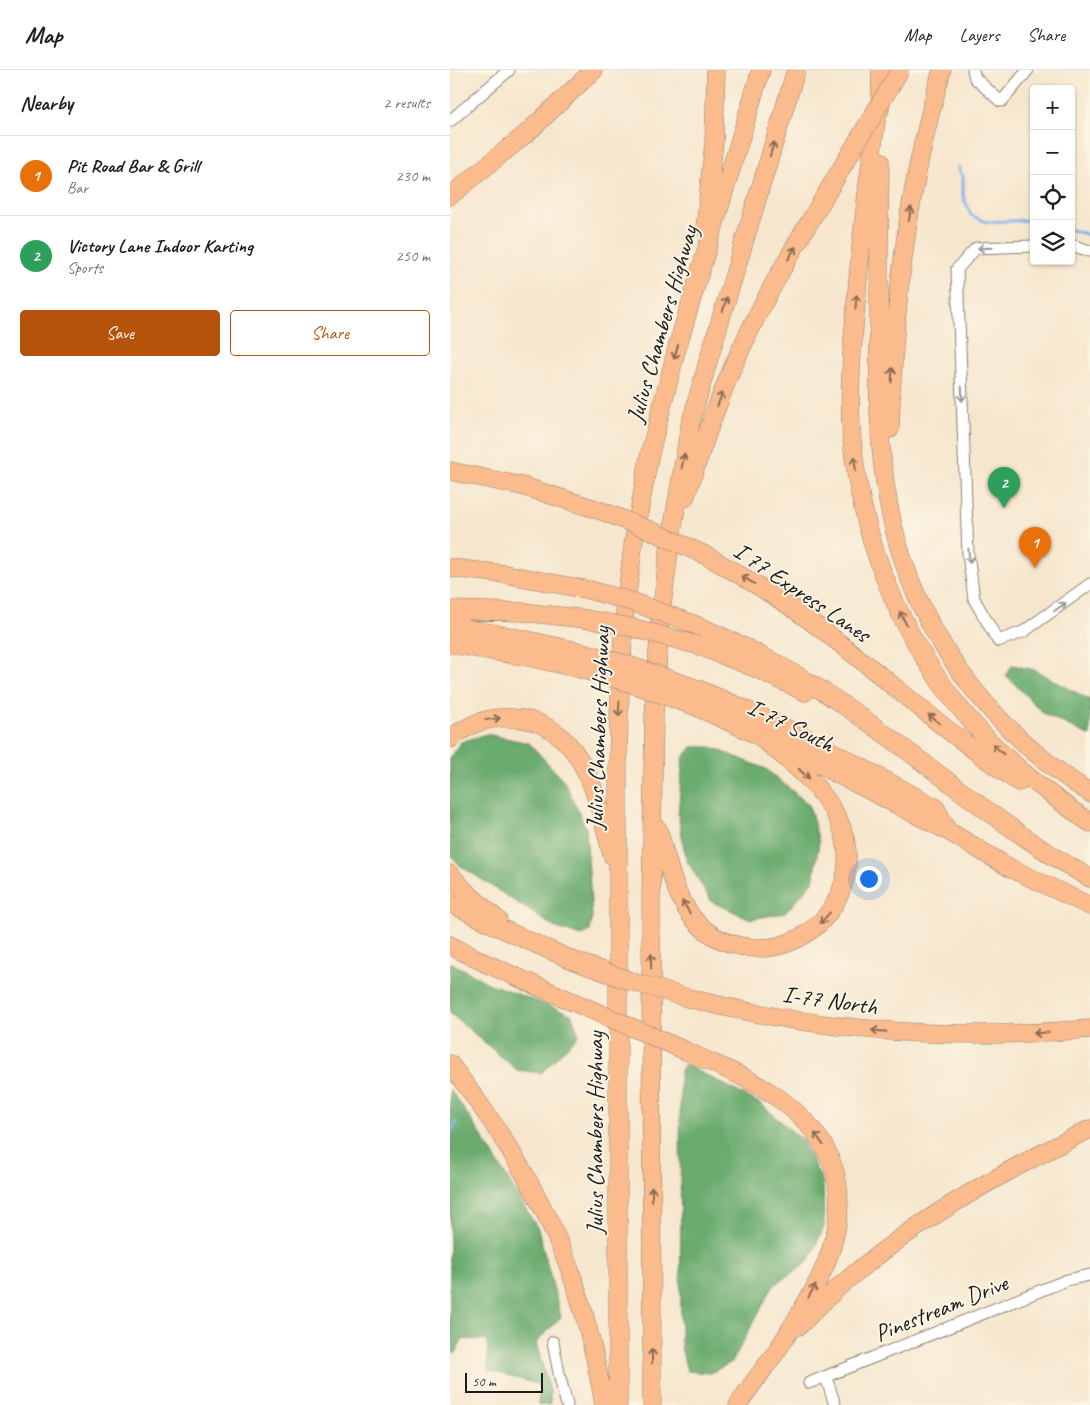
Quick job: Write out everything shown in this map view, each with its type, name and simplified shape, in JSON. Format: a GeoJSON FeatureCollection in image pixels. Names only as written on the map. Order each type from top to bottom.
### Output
{"type":"FeatureCollection","features":[{"type":"Feature","properties":{"kind":"highway"},"geometry":{"type":"LineString","coordinates":[[450,196],[528,133],[594,70]]}},
{"type":"Feature","properties":{"kind":"highway"},"geometry":{"type":"LineString","coordinates":[[700,272],[714,142],[716,70]]}},
{"type":"Feature","properties":{"kind":"highway","name":"Julius Chambers Highway"},"geometry":{"type":"LineString","coordinates":[[618,1405],[619,715],[628,577],[650,453],[670,373],[762,70]]}},
{"type":"Feature","properties":{"kind":"highway"},"geometry":{"type":"LineString","coordinates":[[652,1405],[651,902],[654,813],[654,716],[660,621],[670,544],[690,425],[796,70]]}},
{"type":"Feature","properties":{"kind":"highway"},"geometry":{"type":"LineString","coordinates":[[881,70],[879,420],[884,479],[899,546],[914,590],[930,623],[944,648],[972,689],[993,714],[1022,743],[1056,771],[1090,793]]}},
{"type":"Feature","properties":{"kind":"highway"},"geometry":{"type":"LineString","coordinates":[[670,544],[716,407],[741,348],[785,265],[900,70]]}},
{"type":"Feature","properties":{"kind":"highway"},"geometry":{"type":"LineString","coordinates":[[899,546],[890,428],[898,303],[909,219],[925,137],[942,70]]}},
{"type":"Feature","properties":{"kind":"highway"},"geometry":{"type":"LineString","coordinates":[[880,90],[861,233],[851,374],[850,417],[857,482],[867,525],[882,570],[900,612],[926,660],[950,696],[977,729],[1008,759],[1044,790],[1090,824]]}},
{"type":"Feature","properties":{"kind":"highway","name":"I 77 Express Lanes"},"geometry":{"type":"LineString","coordinates":[[450,471],[522,486],[599,510],[652,531],[704,555],[757,585],[789,606],[851,652],[985,758],[1036,793],[1090,824]]}},
{"type":"Feature","properties":{"kind":"highway"},"geometry":{"type":"LineString","coordinates":[[450,568],[520,576],[589,590],[640,604],[698,626],[759,654],[802,678],[846,707],[893,740],[1001,823],[1090,878]]}},
{"type":"Feature","properties":{"kind":"highway"},"geometry":{"type":"LineString","coordinates":[[450,610],[522,612],[586,618],[645,630],[696,645],[744,663],[775,677],[893,740]]}},
{"type":"Feature","properties":{"kind":"highway"},"geometry":{"type":"LineString","coordinates":[[450,626],[504,635],[581,661],[628,665],[698,689],[801,735],[935,807],[948,832]]}},
{"type":"Feature","properties":{"kind":"highway","name":"I-77 South"},"geometry":{"type":"LineString","coordinates":[[450,644],[528,657],[581,661],[627,682],[697,707],[753,731],[948,832],[1010,868],[1090,906]]}},
{"type":"Feature","properties":{"kind":"highway"},"geometry":{"type":"LineString","coordinates":[[450,739],[475,723],[506,717],[539,724],[558,735],[581,761],[592,784],[618,880]]}},
{"type":"Feature","properties":{"kind":"highway"},"geometry":{"type":"LineString","coordinates":[[654,813],[670,871],[681,898],[692,916],[710,933],[733,944],[767,948],[790,943],[810,932],[833,907],[842,887],[847,862],[844,835],[833,810],[824,796],[799,770],[753,731]]}},
{"type":"Feature","properties":{"kind":"highway"},"geometry":{"type":"LineString","coordinates":[[450,874],[466,892],[515,935]]}},
{"type":"Feature","properties":{"kind":"highway"},"geometry":{"type":"LineString","coordinates":[[450,903],[515,935]]}},
{"type":"Feature","properties":{"kind":"highway","name":"I-77 North"},"geometry":{"type":"LineString","coordinates":[[515,935],[572,960],[630,981],[688,998],[788,1019],[863,1030],[899,1032],[1015,1034],[1090,1029]]}},
{"type":"Feature","properties":{"kind":"highway"},"geometry":{"type":"LineString","coordinates":[[450,945],[485,963],[740,1076],[780,1099],[810,1126],[824,1146],[833,1166],[840,1212],[832,1248],[812,1292],[778,1348],[738,1405]]}},
{"type":"Feature","properties":{"kind":"highway"},"geometry":{"type":"LineString","coordinates":[[450,1064],[484,1110],[520,1167],[562,1249],[583,1308],[604,1405]]}},
{"type":"Feature","properties":{"kind":"highway"},"geometry":{"type":"LineString","coordinates":[[778,1348],[847,1280],[896,1241],[976,1189],[1090,1129]]}},
{"type":"Feature","properties":{"kind":"street"},"geometry":{"type":"LineString","coordinates":[[450,121],[508,70]]}},
{"type":"Feature","properties":{"kind":"street"},"geometry":{"type":"LineString","coordinates":[[972,70],[975,78],[1002,101],[1028,70]]}},
{"type":"Feature","properties":{"kind":"street"},"geometry":{"type":"LineString","coordinates":[[1030,246],[976,248],[957,269],[968,554],[974,600],[998,641],[1023,632],[1090,584]]}},
{"type":"Feature","properties":{"kind":"street"},"geometry":{"type":"LineString","coordinates":[[1075,246],[1090,252]]}},
{"type":"Feature","properties":{"kind":"street","name":"Pinestream Drive"},"geometry":{"type":"LineString","coordinates":[[809,1383],[1067,1280],[1090,1275]]}},
{"type":"Feature","properties":{"kind":"street"},"geometry":{"type":"LineString","coordinates":[[553,1342],[567,1405]]}},
{"type":"Feature","properties":{"kind":"street"},"geometry":{"type":"LineString","coordinates":[[826,1377],[835,1405]]}},
{"type":"Feature","properties":{"kind":"green space"},"geometry":{"type":"Polygon","coordinates":[[[1012,665],[1035,670],[1090,700],[1090,736],[1043,713],[1006,675],[1012,665]]]}},
{"type":"Feature","properties":{"kind":"green space"},"geometry":{"type":"Polygon","coordinates":[[[486,734],[529,743],[564,781],[586,828],[592,917],[590,931],[581,936],[554,927],[458,864],[450,853],[450,757],[461,742],[486,734]]]}},
{"type":"Feature","properties":{"kind":"green space"},"geometry":{"type":"Polygon","coordinates":[[[692,747],[711,747],[766,769],[809,805],[819,842],[813,882],[785,913],[751,919],[712,902],[686,859],[678,814],[683,758],[692,747]]]}},
{"type":"Feature","properties":{"kind":"green space"},"geometry":{"type":"Polygon","coordinates":[[[450,962],[488,983],[571,1014],[579,1035],[541,1073],[517,1070],[450,1013],[450,962]]]}},
{"type":"Feature","properties":{"kind":"green space"},"geometry":{"type":"Polygon","coordinates":[[[685,1064],[761,1104],[803,1141],[823,1183],[824,1227],[809,1261],[773,1286],[732,1362],[710,1373],[687,1371],[681,1347],[680,1071],[685,1064]]]}},
{"type":"Feature","properties":{"kind":"green space"},"geometry":{"type":"Polygon","coordinates":[[[450,1089],[481,1135],[538,1229],[561,1317],[536,1343],[550,1391],[550,1405],[538,1405],[540,1385],[488,1370],[487,1340],[462,1339],[456,1353],[450,1352],[450,1089]]]}},
{"type":"Feature","properties":{"kind":"waterway"},"geometry":{"type":"LineString","coordinates":[[958,167],[963,177],[963,196],[971,215],[986,222],[1030,220]]}},
{"type":"Feature","properties":{"kind":"waterway"},"geometry":{"type":"LineString","coordinates":[[1075,231],[1090,235]]}},
{"type":"Feature","properties":{"kind":"waterway"},"geometry":{"type":"LineString","coordinates":[[450,1133],[456,1122]]}},
{"type":"Feature","properties":{"kind":"place","name":"Victory Lane Indoor Karting"},"geometry":{"type":"Point","coordinates":[1004,508]}},
{"type":"Feature","properties":{"kind":"place","name":"Pit Road Bar & Grill"},"geometry":{"type":"Point","coordinates":[1035,568]}}]}
